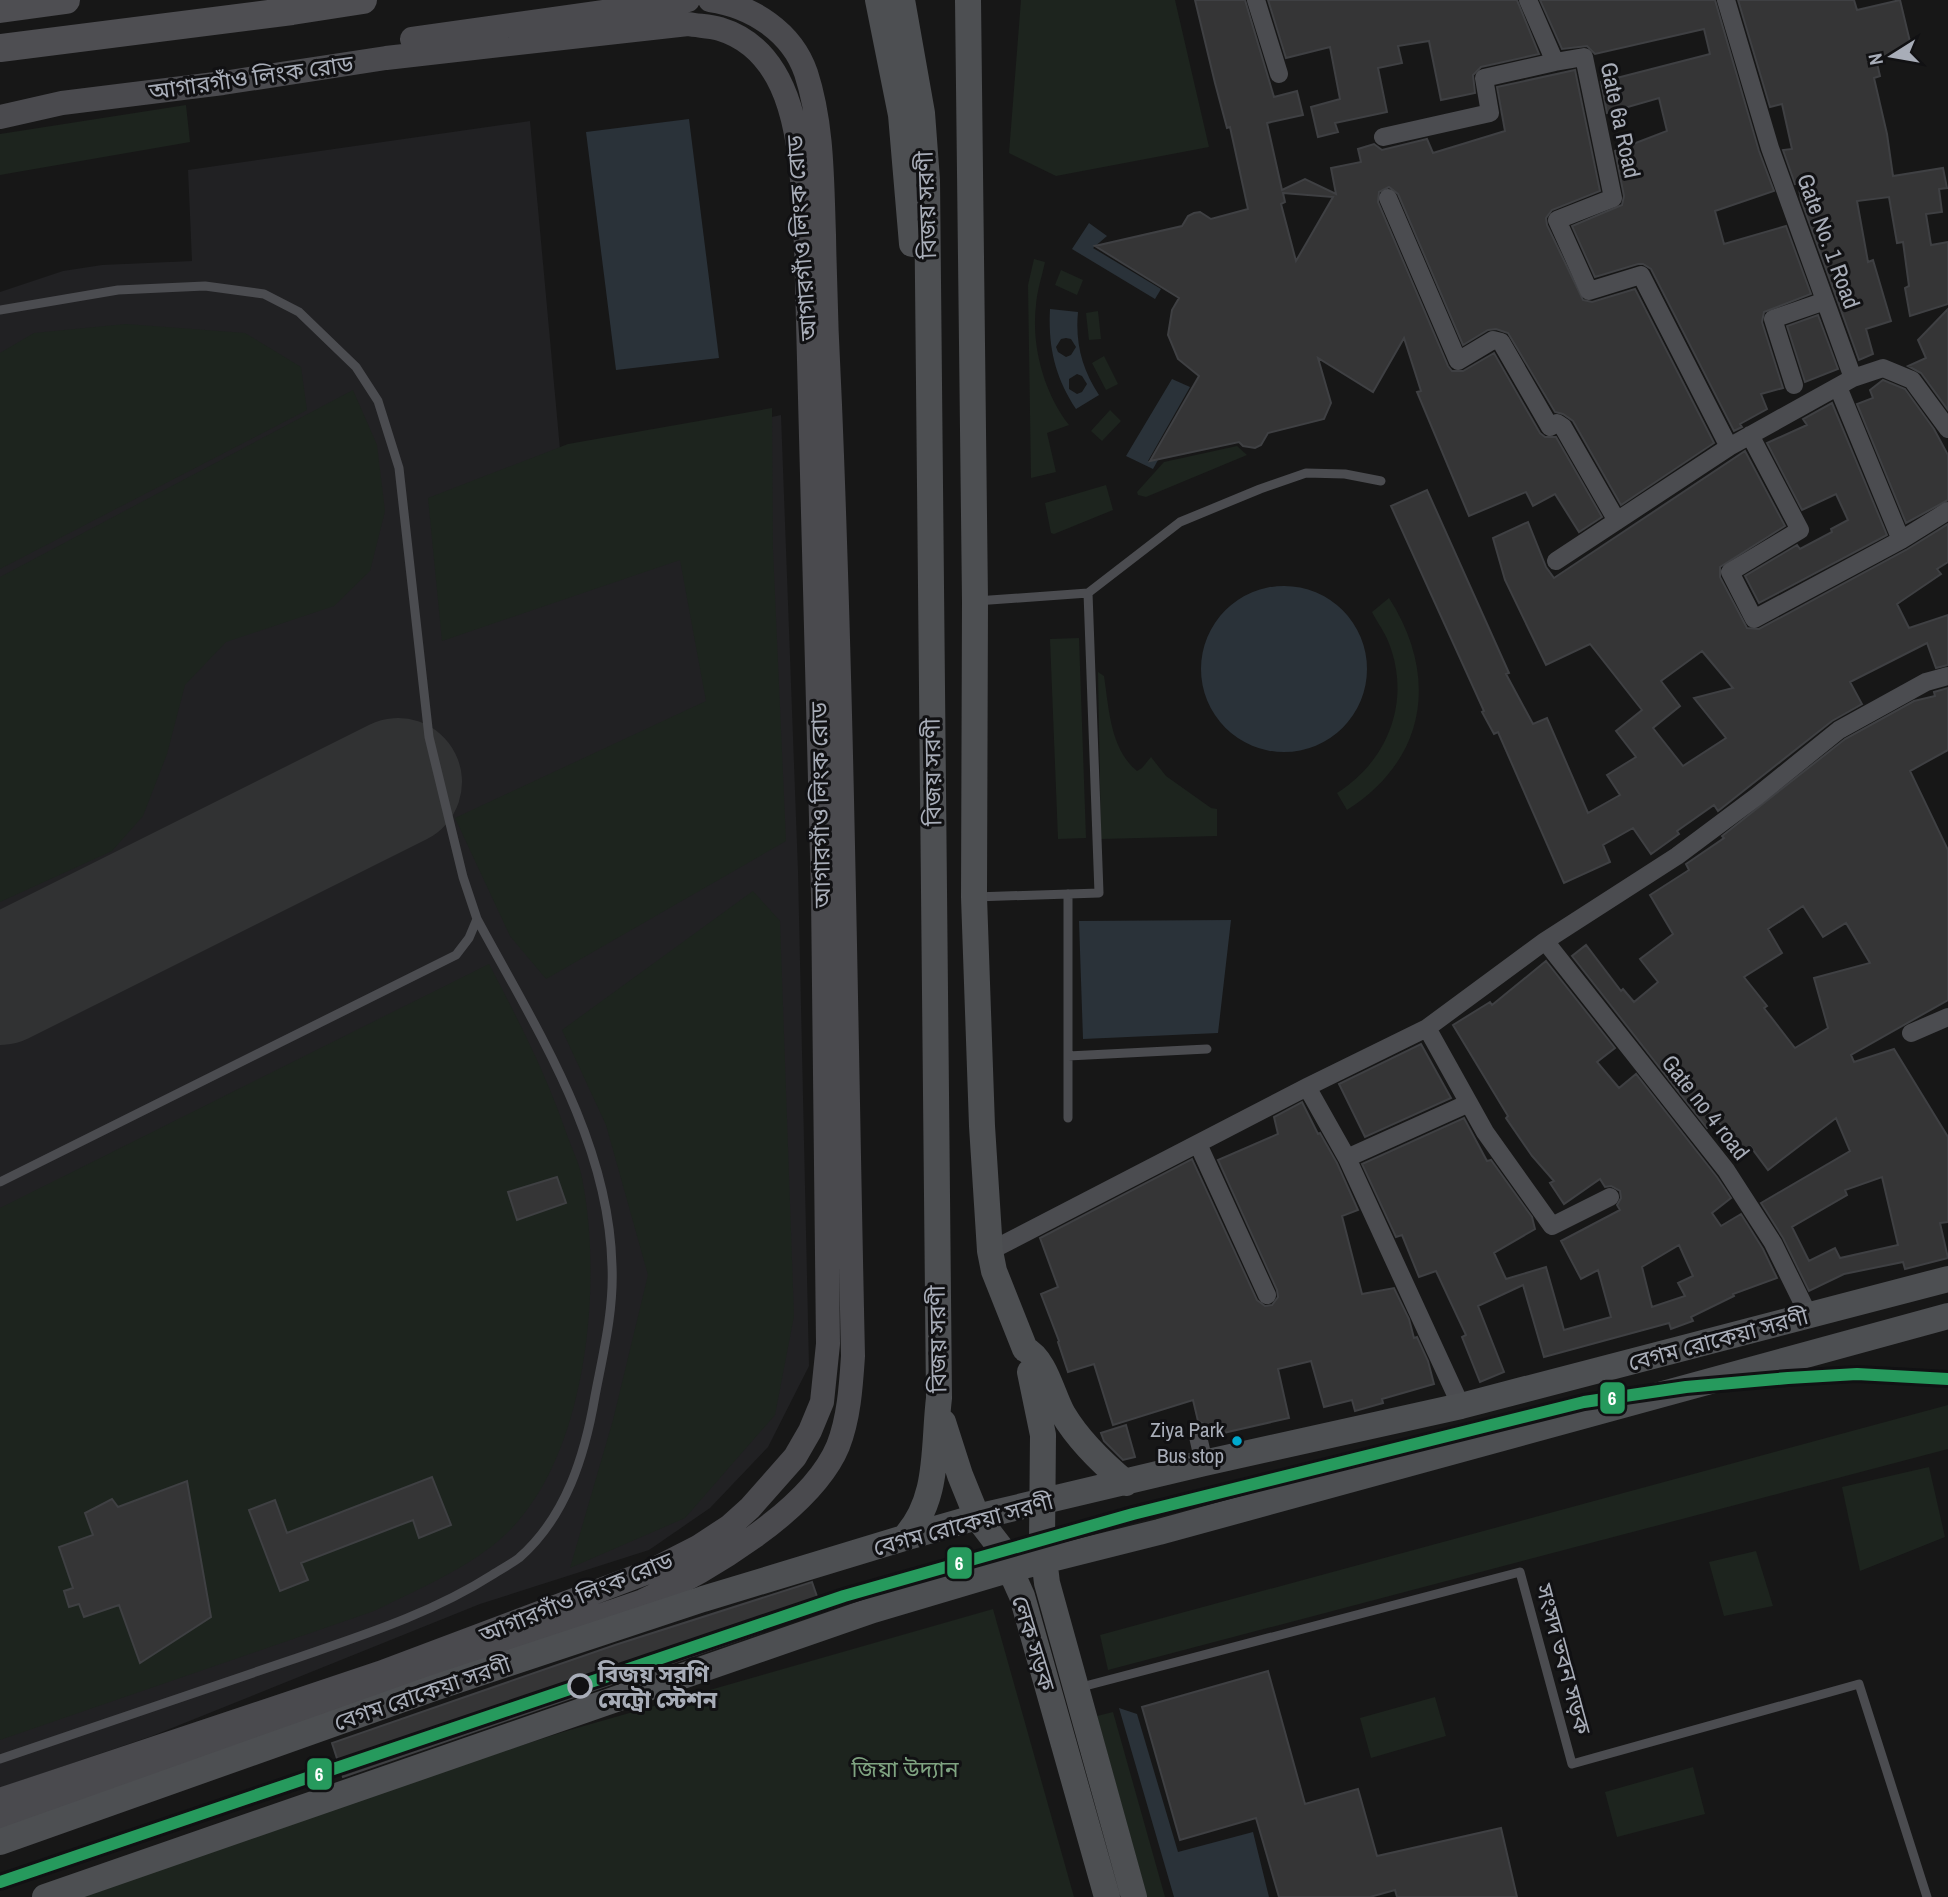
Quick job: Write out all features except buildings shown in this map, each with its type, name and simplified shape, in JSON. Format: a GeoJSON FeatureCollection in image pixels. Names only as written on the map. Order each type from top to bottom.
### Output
{"type":"FeatureCollection","features":[{"type":"Feature","properties":{"kind":"highway"},"geometry":{"type":"LineString","coordinates":[[0,9],[66,0]]}},
{"type":"Feature","properties":{"kind":"highway"},"geometry":{"type":"LineString","coordinates":[[0,48],[363,0]]}},
{"type":"Feature","properties":{"kind":"main road","name":"আগারগাঁও লিংক রোড"},"geometry":{"type":"LineString","coordinates":[[0,102],[62,89],[688,0]]}},
{"type":"Feature","properties":{"kind":"main road","name":"আগারগাঁও লিংক রোড"},"geometry":{"type":"LineString","coordinates":[[0,1822],[643,1601],[683,1583],[758,1534],[786,1510],[832,1458],[841,1437],[849,1400],[853,1356],[834,502],[822,162],[807,76],[792,47],[784,36],[763,20],[725,2],[710,0]]}},
{"type":"Feature","properties":{"kind":"main road"},"geometry":{"type":"LineString","coordinates":[[878,0],[901,115],[912,251],[927,285]]}},
{"type":"Feature","properties":{"kind":"main road","name":"বিজয় সরণী"},"geometry":{"type":"LineString","coordinates":[[902,0],[922,113],[927,180],[939,1398],[934,1469],[926,1505],[917,1524],[904,1538]]}},
{"type":"Feature","properties":{"kind":"main road","name":"বিজয় সরণী"},"geometry":{"type":"LineString","coordinates":[[968,0],[975,601],[974,897],[982,1126],[990,1251],[994,1271],[1025,1349],[1035,1357],[1063,1414],[1084,1444],[1126,1483]]}},
{"type":"Feature","properties":{"kind":"main road"},"geometry":{"type":"LineString","coordinates":[[969,64],[976,39],[980,0]]}},
{"type":"Feature","properties":{"kind":"main road","name":"আগারগাঁও লিংক রোড"},"geometry":{"type":"LineString","coordinates":[[0,117],[62,103],[223,83],[386,58],[688,24],[720,29],[745,41],[773,68],[785,92],[799,147],[806,245],[823,895],[828,1344],[822,1402],[795,1457],[750,1508],[730,1526],[698,1547],[651,1571],[380,1673],[0,1800]]}},
{"type":"Feature","properties":{"kind":"main road","name":"বেগম রোকেয়া সরণী"},"geometry":{"type":"LineString","coordinates":[[0,1842],[434,1688],[703,1599],[976,1517],[1461,1406],[1948,1279]]}},
{"type":"Feature","properties":{"kind":"main road","name":"বেগম রোকেয়া সরণী"},"geometry":{"type":"LineString","coordinates":[[45,1897],[873,1610],[1011,1569],[1159,1532],[1948,1316]]}},
{"type":"Feature","properties":{"kind":"main road"},"geometry":{"type":"LineString","coordinates":[[1025,1349],[1043,1434],[1044,1560],[1053,1607],[1134,1897]]}},
{"type":"Feature","properties":{"kind":"main road","name":"লেক সড়ক"},"geometry":{"type":"LineString","coordinates":[[939,1398],[950,1446],[976,1517],[1000,1547],[1022,1596],[1107,1897]]}},
{"type":"Feature","properties":{"kind":"main road"},"geometry":{"type":"LineString","coordinates":[[795,1457],[815,1479]]}},
{"type":"Feature","properties":{"kind":"street"},"geometry":{"type":"LineString","coordinates":[[1256,0],[1279,74]]}},
{"type":"Feature","properties":{"kind":"street"},"geometry":{"type":"LineString","coordinates":[[1383,137],[1490,113],[1485,78],[1555,62],[1528,0]]}},
{"type":"Feature","properties":{"kind":"street","name":"Gate No. 1 Road"},"geometry":{"type":"LineString","coordinates":[[1726,0],[1770,148],[1825,302],[1845,382],[1901,540]]}},
{"type":"Feature","properties":{"kind":"street","name":"Gate 6a Road"},"geometry":{"type":"LineString","coordinates":[[1555,62],[1584,57],[1613,198],[1557,220],[1589,291],[1641,275],[1729,447]]}},
{"type":"Feature","properties":{"kind":"street"},"geometry":{"type":"LineString","coordinates":[[1388,198],[1458,361],[1493,340],[1501,342],[1550,427],[1557,423],[1563,427],[1617,521]]}},
{"type":"Feature","properties":{"kind":"street"},"geometry":{"type":"LineString","coordinates":[[1794,384],[1773,319],[1825,302]]}},
{"type":"Feature","properties":{"kind":"street"},"geometry":{"type":"LineString","coordinates":[[1556,561],[1729,447],[1845,382],[1883,368],[1912,380],[1948,429]]}},
{"type":"Feature","properties":{"kind":"street"},"geometry":{"type":"LineString","coordinates":[[1750,435],[1800,530],[1730,572],[1754,619],[1901,540],[1948,511]]}},
{"type":"Feature","properties":{"kind":"street"},"geometry":{"type":"LineString","coordinates":[[990,1251],[1427,1028],[1545,941],[1677,856],[1839,730],[1926,682],[1948,676]]}},
{"type":"Feature","properties":{"kind":"street","name":"Gate no 4 road"},"geometry":{"type":"LineString","coordinates":[[1545,941],[1726,1170],[1773,1243],[1810,1315]]}},
{"type":"Feature","properties":{"kind":"street"},"geometry":{"type":"LineString","coordinates":[[1911,1033],[1948,1017]]}},
{"type":"Feature","properties":{"kind":"street"},"geometry":{"type":"LineString","coordinates":[[1427,1028],[1485,1132],[1552,1226],[1611,1197]]}},
{"type":"Feature","properties":{"kind":"street"},"geometry":{"type":"LineString","coordinates":[[1307,1087],[1347,1158],[1461,1406]]}},
{"type":"Feature","properties":{"kind":"street"},"geometry":{"type":"LineString","coordinates":[[1347,1158],[1469,1103]]}},
{"type":"Feature","properties":{"kind":"street"},"geometry":{"type":"LineString","coordinates":[[1198,1144],[1267,1295]]}},
{"type":"Feature","properties":{"kind":"street"},"geometry":{"type":"LineString","coordinates":[[1197,1432],[1204,1463]]}},
{"type":"Feature","properties":{"kind":"lane"},"geometry":{"type":"LineString","coordinates":[[0,310],[118,290],[205,286],[264,294],[299,312],[356,367],[378,401],[399,468],[429,737],[463,877],[477,919],[558,1070],[584,1132],[606,1199],[612,1265],[611,1302],[588,1437],[578,1470],[563,1501],[519,1558],[453,1598],[370,1633],[0,1759]]}},
{"type":"Feature","properties":{"kind":"lane"},"geometry":{"type":"LineString","coordinates":[[975,601],[1087,593],[1180,522],[1306,473],[1345,474],[1381,481]]}},
{"type":"Feature","properties":{"kind":"lane"},"geometry":{"type":"LineString","coordinates":[[974,897],[1098,893],[1087,593]]}},
{"type":"Feature","properties":{"kind":"lane"},"geometry":{"type":"LineString","coordinates":[[1068,894],[1068,1118]]}},
{"type":"Feature","properties":{"kind":"lane"},"geometry":{"type":"LineString","coordinates":[[0,1182],[456,955],[469,938],[477,919]]}},
{"type":"Feature","properties":{"kind":"lane"},"geometry":{"type":"LineString","coordinates":[[1068,1056],[1207,1049]]}},
{"type":"Feature","properties":{"kind":"lane","name":"সংসদ ভবন সড়ক"},"geometry":{"type":"LineString","coordinates":[[1089,1685],[1520,1573],[1572,1764],[1859,1684],[1927,1897]]}},
{"type":"Feature","properties":{"kind":"shaded area"},"geometry":{"type":"Polygon","coordinates":[[[689,119],[719,358],[616,370],[586,132],[689,119]]]}},
{"type":"Feature","properties":{"kind":"shaded area"},"geometry":{"type":"Polygon","coordinates":[[[530,121],[561,460],[781,415],[798,871],[809,1366],[768,1447],[710,1508],[649,1550],[480,1604],[152,1736],[0,1788],[0,292],[63,271],[102,265],[192,261],[188,170],[530,121]]]}},
{"type":"Feature","properties":{"kind":"shaded area"},"geometry":{"type":"Polygon","coordinates":[[[1089,223],[1107,236],[1093,248],[1161,289],[1155,299],[1072,249],[1089,223]]]}},
{"type":"Feature","properties":{"kind":"shaded area"},"geometry":{"type":"Polygon","coordinates":[[[1050,309],[1078,312],[1081,355],[1088,376],[1099,395],[1076,409],[1054,361],[1050,309]],[[1061,339],[1056,347],[1058,352],[1066,357],[1071,355],[1076,347],[1071,339],[1061,339]],[[1077,374],[1069,379],[1069,389],[1077,394],[1082,392],[1087,384],[1082,376],[1077,374]]]}},
{"type":"Feature","properties":{"kind":"shaded area"},"geometry":{"type":"Polygon","coordinates":[[[1172,379],[1190,387],[1148,461],[1158,460],[1153,469],[1126,456],[1172,379]]]}},
{"type":"Feature","properties":{"kind":"shaded area"},"geometry":{"type":"Polygon","coordinates":[[[1284,586],[1316,592],[1343,610],[1361,637],[1367,669],[1361,701],[1343,728],[1316,746],[1284,752],[1252,746],[1225,728],[1207,701],[1201,669],[1207,637],[1225,610],[1252,592],[1284,586]]]}},
{"type":"Feature","properties":{"kind":"shaded area"},"geometry":{"type":"Polygon","coordinates":[[[1231,920],[1218,1033],[1083,1039],[1079,921],[1231,920]]]}},
{"type":"Feature","properties":{"kind":"shaded area"},"geometry":{"type":"Polygon","coordinates":[[[1119,1708],[1137,1714],[1178,1852],[1253,1832],[1269,1897],[1174,1897],[1119,1708]]]}},
{"type":"Feature","properties":{"kind":"green space"},"geometry":{"type":"Polygon","coordinates":[[[1021,0],[1175,0],[1209,147],[1056,176],[1009,153],[1021,0]]]}},
{"type":"Feature","properties":{"kind":"green space"},"geometry":{"type":"Polygon","coordinates":[[[186,105],[190,142],[0,175],[0,134],[186,105]]]}},
{"type":"Feature","properties":{"kind":"green space"},"geometry":{"type":"Polygon","coordinates":[[[1034,259],[1045,262],[1038,289],[1035,321],[1041,368],[1053,399],[1069,425],[1047,433],[1056,472],[1031,478],[1028,285],[1034,259]]]}},
{"type":"Feature","properties":{"kind":"green space"},"geometry":{"type":"Polygon","coordinates":[[[1061,270],[1083,280],[1077,295],[1055,285],[1061,270]]]}},
{"type":"Feature","properties":{"kind":"green space"},"geometry":{"type":"Polygon","coordinates":[[[1098,311],[1101,339],[1089,340],[1086,313],[1098,311]]]}},
{"type":"Feature","properties":{"kind":"green space"},"geometry":{"type":"Polygon","coordinates":[[[126,324],[245,333],[301,367],[307,410],[0,569],[0,353],[34,333],[126,324]]]}},
{"type":"Feature","properties":{"kind":"green space"},"geometry":{"type":"Polygon","coordinates":[[[1104,356],[1118,384],[1106,390],[1092,363],[1104,356]]]}},
{"type":"Feature","properties":{"kind":"green space"},"geometry":{"type":"Polygon","coordinates":[[[353,390],[377,445],[385,511],[370,571],[334,606],[226,642],[185,685],[167,754],[143,816],[112,851],[0,902],[0,577],[353,390]]]}},
{"type":"Feature","properties":{"kind":"green space"},"geometry":{"type":"Polygon","coordinates":[[[772,408],[773,550],[786,841],[546,979],[510,936],[455,818],[706,701],[680,560],[442,641],[428,498],[568,444],[772,408]]]}},
{"type":"Feature","properties":{"kind":"green space"},"geometry":{"type":"Polygon","coordinates":[[[1110,410],[1121,421],[1102,441],[1091,431],[1110,410]]]}},
{"type":"Feature","properties":{"kind":"green space"},"geometry":{"type":"Polygon","coordinates":[[[1237,446],[1247,455],[1146,497],[1138,495],[1137,492],[1164,462],[1237,446]]]}},
{"type":"Feature","properties":{"kind":"green space"},"geometry":{"type":"Polygon","coordinates":[[[1106,485],[1113,510],[1051,533],[1045,503],[1106,485]]]}},
{"type":"Feature","properties":{"kind":"green space"},"geometry":{"type":"Polygon","coordinates":[[[1389,598],[1405,627],[1415,657],[1419,686],[1417,714],[1409,741],[1394,766],[1374,789],[1347,810],[1337,793],[1355,779],[1382,746],[1396,706],[1395,663],[1386,637],[1372,612],[1389,598]]]}},
{"type":"Feature","properties":{"kind":"green space"},"geometry":{"type":"Polygon","coordinates":[[[1079,638],[1086,838],[1058,839],[1050,639],[1079,638]]]}},
{"type":"Feature","properties":{"kind":"green space"},"geometry":{"type":"Polygon","coordinates":[[[1098,672],[1104,676],[1116,740],[1128,762],[1137,771],[1151,757],[1166,776],[1211,808],[1217,809],[1217,836],[1101,839],[1098,672]]]}},
{"type":"Feature","properties":{"kind":"green space"},"geometry":{"type":"Polygon","coordinates":[[[753,891],[780,921],[794,1316],[775,1415],[685,1518],[570,1568],[613,1420],[648,1275],[606,1125],[562,1030],[753,891]]]}},
{"type":"Feature","properties":{"kind":"green space"},"geometry":{"type":"Polygon","coordinates":[[[489,964],[550,1089],[581,1172],[588,1220],[591,1267],[583,1366],[572,1415],[555,1461],[534,1501],[506,1534],[476,1557],[443,1577],[374,1611],[0,1740],[0,1208],[489,964]]]}},
{"type":"Feature","properties":{"kind":"green space"},"geometry":{"type":"Polygon","coordinates":[[[1948,1405],[1948,1449],[1108,1670],[1100,1635],[1948,1405]]]}},
{"type":"Feature","properties":{"kind":"green space"},"geometry":{"type":"Polygon","coordinates":[[[1929,1467],[1945,1537],[1860,1571],[1842,1487],[1929,1467]]]}},
{"type":"Feature","properties":{"kind":"green space"},"geometry":{"type":"Polygon","coordinates":[[[1756,1551],[1773,1606],[1724,1616],[1709,1562],[1756,1551]]]}},
{"type":"Feature","properties":{"kind":"green space","name":"জিয়া উদ্যান"},"geometry":{"type":"Polygon","coordinates":[[[993,1609],[1074,1897],[50,1897],[563,1732],[993,1609]]]}},
{"type":"Feature","properties":{"kind":"green space"},"geometry":{"type":"Polygon","coordinates":[[[1435,1697],[1446,1736],[1371,1758],[1360,1718],[1435,1697]]]}},
{"type":"Feature","properties":{"kind":"green space"},"geometry":{"type":"Polygon","coordinates":[[[1113,1712],[1165,1897],[1147,1897],[1097,1716],[1113,1712]]]}},
{"type":"Feature","properties":{"kind":"green space"},"geometry":{"type":"Polygon","coordinates":[[[1693,1767],[1705,1814],[1617,1837],[1605,1792],[1693,1767]]]}},
{"type":"Feature","properties":{"kind":"runway"},"geometry":{"type":"LineString","coordinates":[[0,981],[398,782]]}},
{"type":"Feature","properties":{"kind":"transit line","name":"6"},"geometry":{"type":"LineString","coordinates":[[0,1882],[844,1596],[1133,1514],[1584,1402],[1686,1387],[1788,1378],[1857,1374],[1948,1379]]}},
{"type":"Feature","properties":{"kind":"place","name":"Ziya Park Bus stop"},"geometry":{"type":"Point","coordinates":[1237,1441]}},
{"type":"Feature","properties":{"kind":"place","name":"বিজয় সরণি মেট্রো স্টেশন"},"geometry":{"type":"Point","coordinates":[580,1686]}}]}
